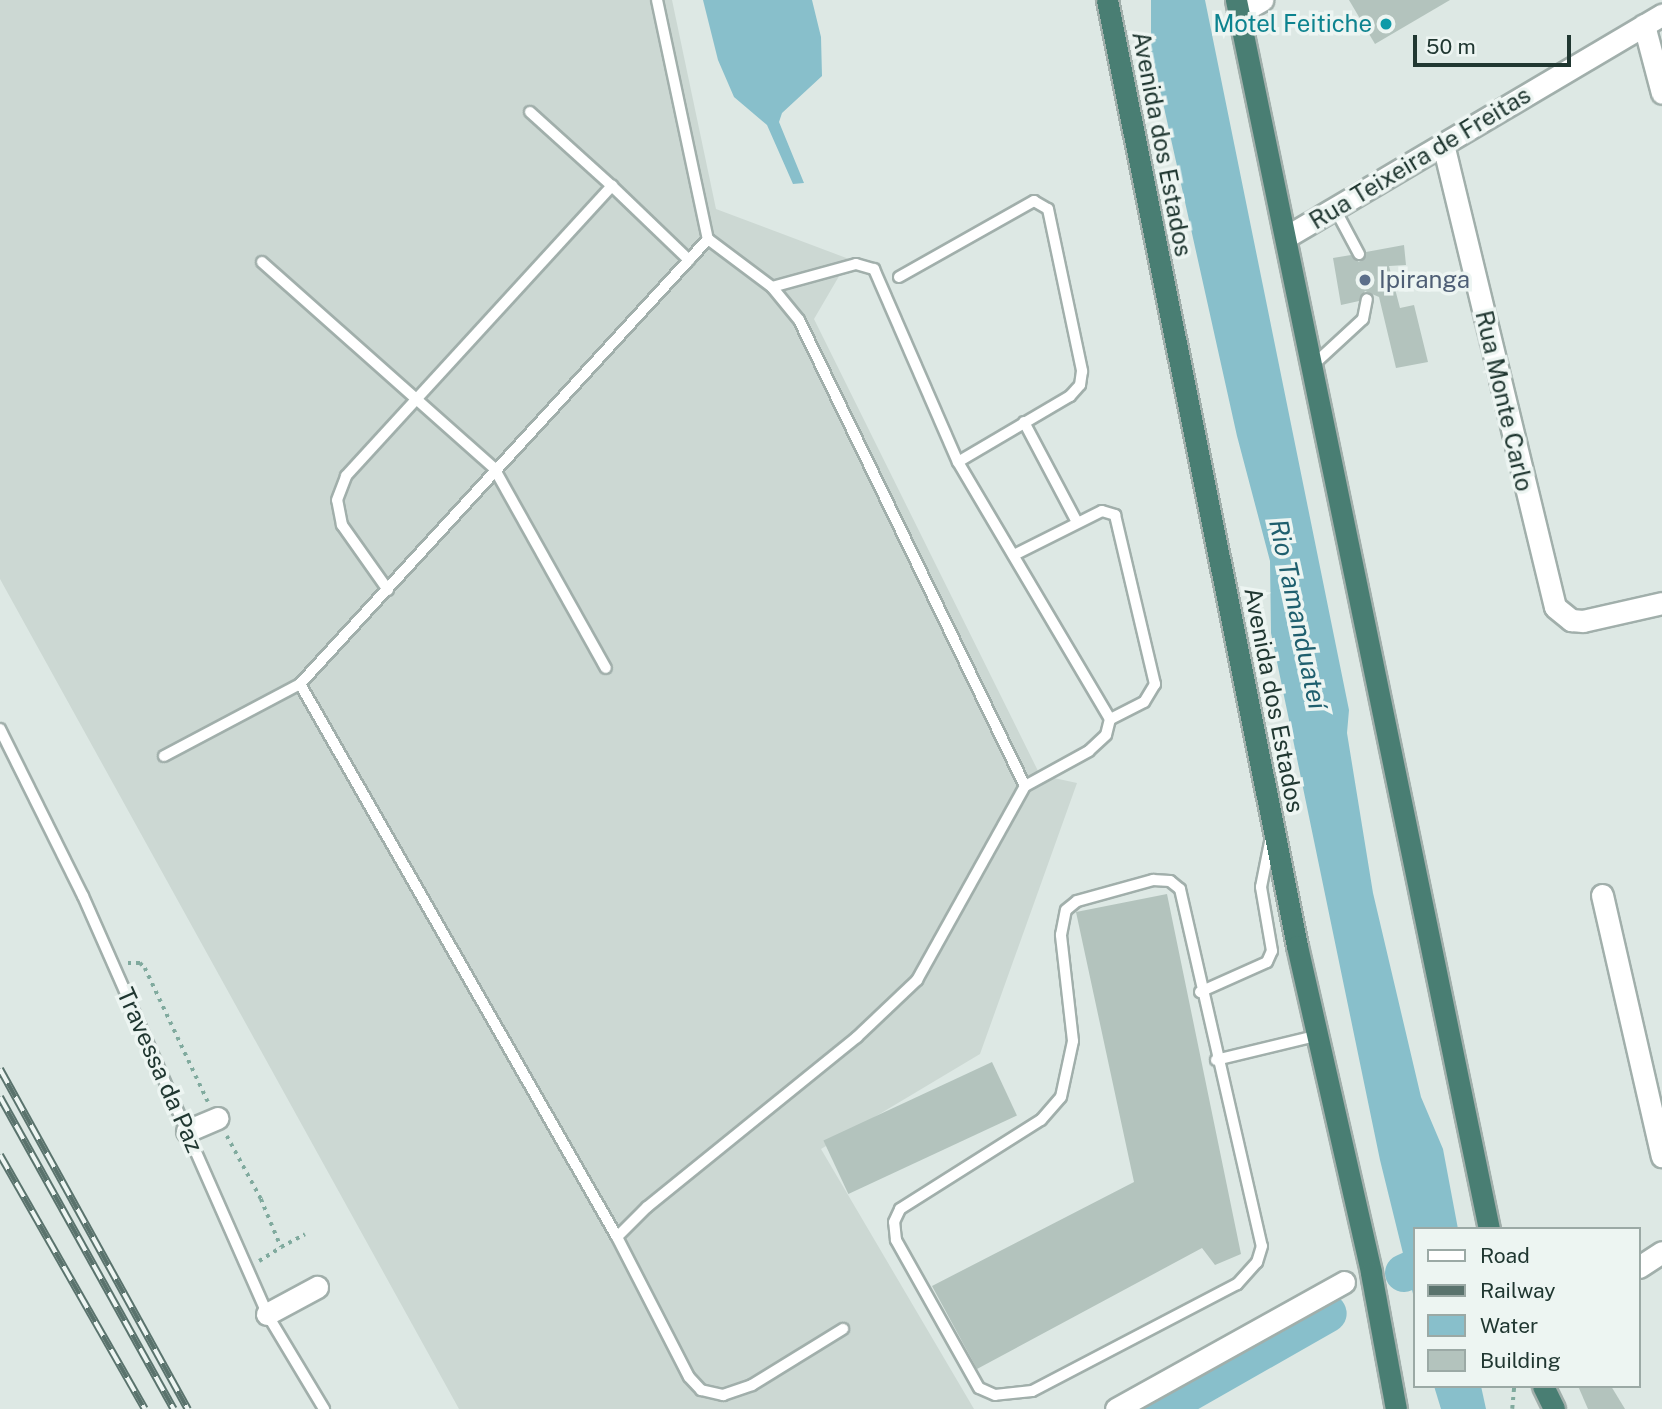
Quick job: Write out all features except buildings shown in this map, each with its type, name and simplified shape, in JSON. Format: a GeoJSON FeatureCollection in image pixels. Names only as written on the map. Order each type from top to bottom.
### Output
{"type":"FeatureCollection","features":[{"type":"Feature","properties":{"kind":"highway","name":"Avenida dos Estados"},"geometry":{"type":"LineString","coordinates":[[1107,0],[1315,1037],[1371,1273],[1396,1409]]}},
{"type":"Feature","properties":{"kind":"highway"},"geometry":{"type":"LineString","coordinates":[[1237,7],[1489,1227]]}},
{"type":"Feature","properties":{"kind":"highway"},"geometry":{"type":"LineString","coordinates":[[1544,1388],[1554,1409]]}},
{"type":"Feature","properties":{"kind":"street"},"geometry":{"type":"LineString","coordinates":[[1237,7],[1262,0]]}},
{"type":"Feature","properties":{"kind":"street"},"geometry":{"type":"LineString","coordinates":[[1653,20],[1662,93]]}},
{"type":"Feature","properties":{"kind":"street","name":"Rua Teixeira de Freitas"},"geometry":{"type":"LineString","coordinates":[[1286,237],[1653,20]]}},
{"type":"Feature","properties":{"kind":"street","name":"Rua Monte Carlo"},"geometry":{"type":"LineString","coordinates":[[1443,144],[1550,597],[1563,614],[1583,621],[1662,603]]}},
{"type":"Feature","properties":{"kind":"street"},"geometry":{"type":"LineString","coordinates":[[1602,895],[1662,1156]]}},
{"type":"Feature","properties":{"kind":"street"},"geometry":{"type":"LineString","coordinates":[[187,1130],[216,1118]]}},
{"type":"Feature","properties":{"kind":"street"},"geometry":{"type":"LineString","coordinates":[[1641,1265],[1662,1252]]}},
{"type":"Feature","properties":{"kind":"street"},"geometry":{"type":"LineString","coordinates":[[1116,1409],[1343,1282]]}},
{"type":"Feature","properties":{"kind":"street"},"geometry":{"type":"LineString","coordinates":[[267,1314],[317,1287]]}},
{"type":"Feature","properties":{"kind":"lane"},"geometry":{"type":"LineString","coordinates":[[657,0],[708,239],[772,287],[799,320],[1025,786]]}},
{"type":"Feature","properties":{"kind":"lane"},"geometry":{"type":"LineString","coordinates":[[530,112],[689,260]]}},
{"type":"Feature","properties":{"kind":"lane"},"geometry":{"type":"LineString","coordinates":[[388,590],[342,524],[338,500],[345,477],[612,186]]}},
{"type":"Feature","properties":{"kind":"lane"},"geometry":{"type":"LineString","coordinates":[[899,277],[1034,201],[1048,209],[1082,371],[1080,384],[1070,396],[958,462]]}},
{"type":"Feature","properties":{"kind":"lane"},"geometry":{"type":"LineString","coordinates":[[1335,209],[1359,254]]}},
{"type":"Feature","properties":{"kind":"lane"},"geometry":{"type":"LineString","coordinates":[[164,757],[300,684],[388,590],[494,468],[708,239]]}},
{"type":"Feature","properties":{"kind":"lane"},"geometry":{"type":"LineString","coordinates":[[262,262],[494,468],[606,668]]}},
{"type":"Feature","properties":{"kind":"lane"},"geometry":{"type":"LineString","coordinates":[[617,1237],[646,1208],[857,1037],[917,980],[1025,786],[1089,751],[1106,734],[1110,719],[1016,554],[958,462],[874,269],[856,264],[772,287]]}},
{"type":"Feature","properties":{"kind":"lane"},"geometry":{"type":"LineString","coordinates":[[1312,366],[1363,319],[1367,299]]}},
{"type":"Feature","properties":{"kind":"lane"},"geometry":{"type":"LineString","coordinates":[[1024,422],[1077,522]]}},
{"type":"Feature","properties":{"kind":"lane"},"geometry":{"type":"LineString","coordinates":[[1016,554],[1102,511],[1115,516],[1154,684],[1144,702],[1110,719]]}},
{"type":"Feature","properties":{"kind":"lane"},"geometry":{"type":"LineString","coordinates":[[300,684],[617,1237],[689,1377],[701,1390],[723,1395],[752,1385],[843,1329]]}},
{"type":"Feature","properties":{"kind":"lane","name":"Travessa da Paz"},"geometry":{"type":"LineString","coordinates":[[0,729],[83,896],[267,1314],[324,1409]]}},
{"type":"Feature","properties":{"kind":"lane"},"geometry":{"type":"LineString","coordinates":[[1200,992],[1267,962],[1272,951],[1261,887],[1273,831]]}},
{"type":"Feature","properties":{"kind":"lane"},"geometry":{"type":"LineString","coordinates":[[1153,880],[1170,881],[1180,889],[1216,1060],[1262,1246],[1257,1262],[1237,1284],[1032,1391],[995,1395],[979,1388],[896,1240],[894,1222],[900,1209],[1041,1120],[1061,1097],[1073,1041],[1061,936],[1066,910],[1090,897],[1153,880]]}},
{"type":"Feature","properties":{"kind":"lane"},"geometry":{"type":"LineString","coordinates":[[1216,1060],[1315,1037]]}},
{"type":"Feature","properties":{"kind":"path"},"geometry":{"type":"LineString","coordinates":[[247,1268],[281,1247]]}},
{"type":"Feature","properties":{"kind":"path"},"geometry":{"type":"LineString","coordinates":[[1512,1409],[1514,1388]]}},
{"type":"Feature","properties":{"kind":"shaded area"},"geometry":{"type":"Polygon","coordinates":[[[0,0],[672,0],[716,209],[849,259],[814,319],[1040,775],[1077,783],[980,1054],[821,1149],[974,1409],[459,1409],[0,579],[0,0]]]}},
{"type":"Feature","properties":{"kind":"water"},"geometry":{"type":"Polygon","coordinates":[[[703,0],[812,0],[821,37],[822,76],[782,113],[779,122],[804,183],[793,184],[767,125],[734,97],[718,60],[703,0]]]}},
{"type":"Feature","properties":{"kind":"water","name":"Rio Tamanduateí"},"geometry":{"type":"Polygon","coordinates":[[[1151,0],[1205,0],[1349,710],[1347,733],[1373,893],[1421,1097],[1443,1149],[1458,1227],[1414,1227],[1414,1298],[1380,1160],[1271,633],[1270,561],[1237,436],[1151,49],[1151,0]]]}},
{"type":"Feature","properties":{"kind":"water"},"geometry":{"type":"Polygon","coordinates":[[[1435,1388],[1481,1388],[1486,1409],[1441,1409],[1435,1388]]]}},
{"type":"Feature","properties":{"kind":"waterway"},"geometry":{"type":"LineString","coordinates":[[1404,1273],[1414,1268]]}},
{"type":"Feature","properties":{"kind":"waterway"},"geometry":{"type":"LineString","coordinates":[[1160,1409],[1328,1313]]}},
{"type":"Feature","properties":{"kind":"railway"},"geometry":{"type":"LineString","coordinates":[[0,1069],[188,1409]]}},
{"type":"Feature","properties":{"kind":"railway"},"geometry":{"type":"LineString","coordinates":[[0,1097],[174,1409]]}},
{"type":"Feature","properties":{"kind":"railway"},"geometry":{"type":"LineString","coordinates":[[0,1155],[145,1409]]}},
{"type":"Feature","properties":{"kind":"place","name":"Motel Feitiche"},"geometry":{"type":"Point","coordinates":[1386,24]}},
{"type":"Feature","properties":{"kind":"place","name":"Ipiranga"},"geometry":{"type":"Point","coordinates":[1365,280]}}]}
